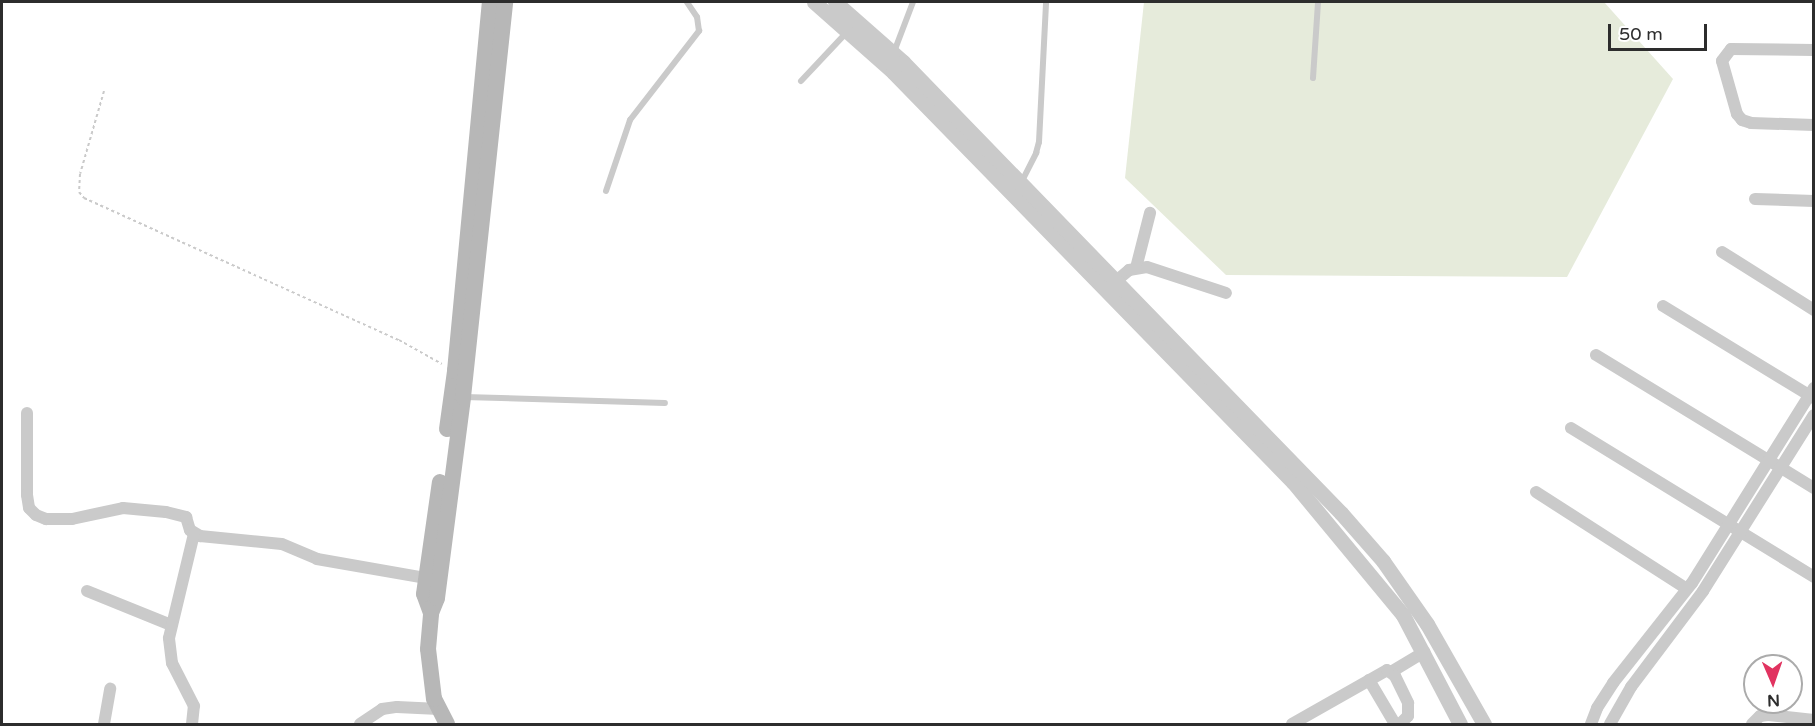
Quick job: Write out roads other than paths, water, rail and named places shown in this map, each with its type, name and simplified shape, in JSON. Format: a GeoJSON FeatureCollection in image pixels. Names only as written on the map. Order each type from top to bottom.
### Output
{"type":"FeatureCollection","features":[{"type":"Feature","properties":{"kind":"main road"},"geometry":{"type":"LineString","coordinates":[[431,613],[424,594],[455,371],[490,2]]}},
{"type":"Feature","properties":{"kind":"main road"},"geometry":{"type":"LineString","coordinates":[[447,724],[434,699],[429,671],[431,613],[437,598],[463,397],[506,2]]}},
{"type":"Feature","properties":{"kind":"street"},"geometry":{"type":"LineString","coordinates":[[814,2],[894,54],[1341,513],[1383,561],[1427,624],[1484,724]]}},
{"type":"Feature","properties":{"kind":"street"},"geometry":{"type":"LineString","coordinates":[[835,2],[853,27],[902,81],[1293,482],[1403,615],[1460,724]]}},
{"type":"Feature","properties":{"kind":"street"},"geometry":{"type":"LineString","coordinates":[[1814,50],[1731,49],[1722,61],[1737,114],[1742,120],[1751,123],[1814,125]]}},
{"type":"Feature","properties":{"kind":"street"},"geometry":{"type":"LineString","coordinates":[[1755,199],[1814,201]]}},
{"type":"Feature","properties":{"kind":"street"},"geometry":{"type":"LineString","coordinates":[[1136,268],[1150,213]]}},
{"type":"Feature","properties":{"kind":"street"},"geometry":{"type":"LineString","coordinates":[[1722,252],[1814,310]]}},
{"type":"Feature","properties":{"kind":"street"},"geometry":{"type":"LineString","coordinates":[[1116,281],[1136,268],[1157,269],[1226,293]]}},
{"type":"Feature","properties":{"kind":"street"},"geometry":{"type":"LineString","coordinates":[[1591,724],[1597,708],[1613,683],[1687,589],[1812,394],[1664,306]]}},
{"type":"Feature","properties":{"kind":"street"},"geometry":{"type":"LineString","coordinates":[[1596,355],[1814,488]]}},
{"type":"Feature","properties":{"kind":"street"},"geometry":{"type":"LineString","coordinates":[[27,413],[27,495],[29,508],[36,515],[46,519],[72,519],[123,508],[141,508],[186,517],[194,534],[171,625],[169,651],[172,663],[194,706],[192,724]]}},
{"type":"Feature","properties":{"kind":"street"},"geometry":{"type":"LineString","coordinates":[[1610,724],[1631,687],[1703,591],[1814,415]]}},
{"type":"Feature","properties":{"kind":"street"},"geometry":{"type":"LineString","coordinates":[[1571,428],[1814,578]]}},
{"type":"Feature","properties":{"kind":"street"},"geometry":{"type":"LineString","coordinates":[[1536,492],[1687,589]]}},
{"type":"Feature","properties":{"kind":"street"},"geometry":{"type":"LineString","coordinates":[[194,534],[282,544],[317,559],[426,578]]}},
{"type":"Feature","properties":{"kind":"street"},"geometry":{"type":"LineString","coordinates":[[87,591],[171,625]]}},
{"type":"Feature","properties":{"kind":"street"},"geometry":{"type":"LineString","coordinates":[[1292,724],[1381,671],[1391,672],[1424,652]]}},
{"type":"Feature","properties":{"kind":"street"},"geometry":{"type":"LineString","coordinates":[[1391,672],[1409,710],[1408,716],[1400,724]]}},
{"type":"Feature","properties":{"kind":"street"},"geometry":{"type":"LineString","coordinates":[[1369,680],[1395,724]]}},
{"type":"Feature","properties":{"kind":"street"},"geometry":{"type":"LineString","coordinates":[[104,724],[110,689]]}},
{"type":"Feature","properties":{"kind":"street"},"geometry":{"type":"LineString","coordinates":[[360,724],[382,709],[439,709]]}},
{"type":"Feature","properties":{"kind":"street"},"geometry":{"type":"LineString","coordinates":[[1752,724],[1760,716],[1768,715],[1814,720]]}},
{"type":"Feature","properties":{"kind":"lane"},"geometry":{"type":"LineString","coordinates":[[606,191],[630,120],[699,31],[697,17],[687,2]]}},
{"type":"Feature","properties":{"kind":"lane"},"geometry":{"type":"LineString","coordinates":[[894,54],[913,2]]}},
{"type":"Feature","properties":{"kind":"lane"},"geometry":{"type":"LineString","coordinates":[[1021,184],[1039,142],[1046,2]]}},
{"type":"Feature","properties":{"kind":"lane"},"geometry":{"type":"LineString","coordinates":[[1313,78],[1318,2]]}},
{"type":"Feature","properties":{"kind":"lane"},"geometry":{"type":"LineString","coordinates":[[801,81],[853,27]]}},
{"type":"Feature","properties":{"kind":"lane"},"geometry":{"type":"LineString","coordinates":[[463,397],[665,403]]}}]}
